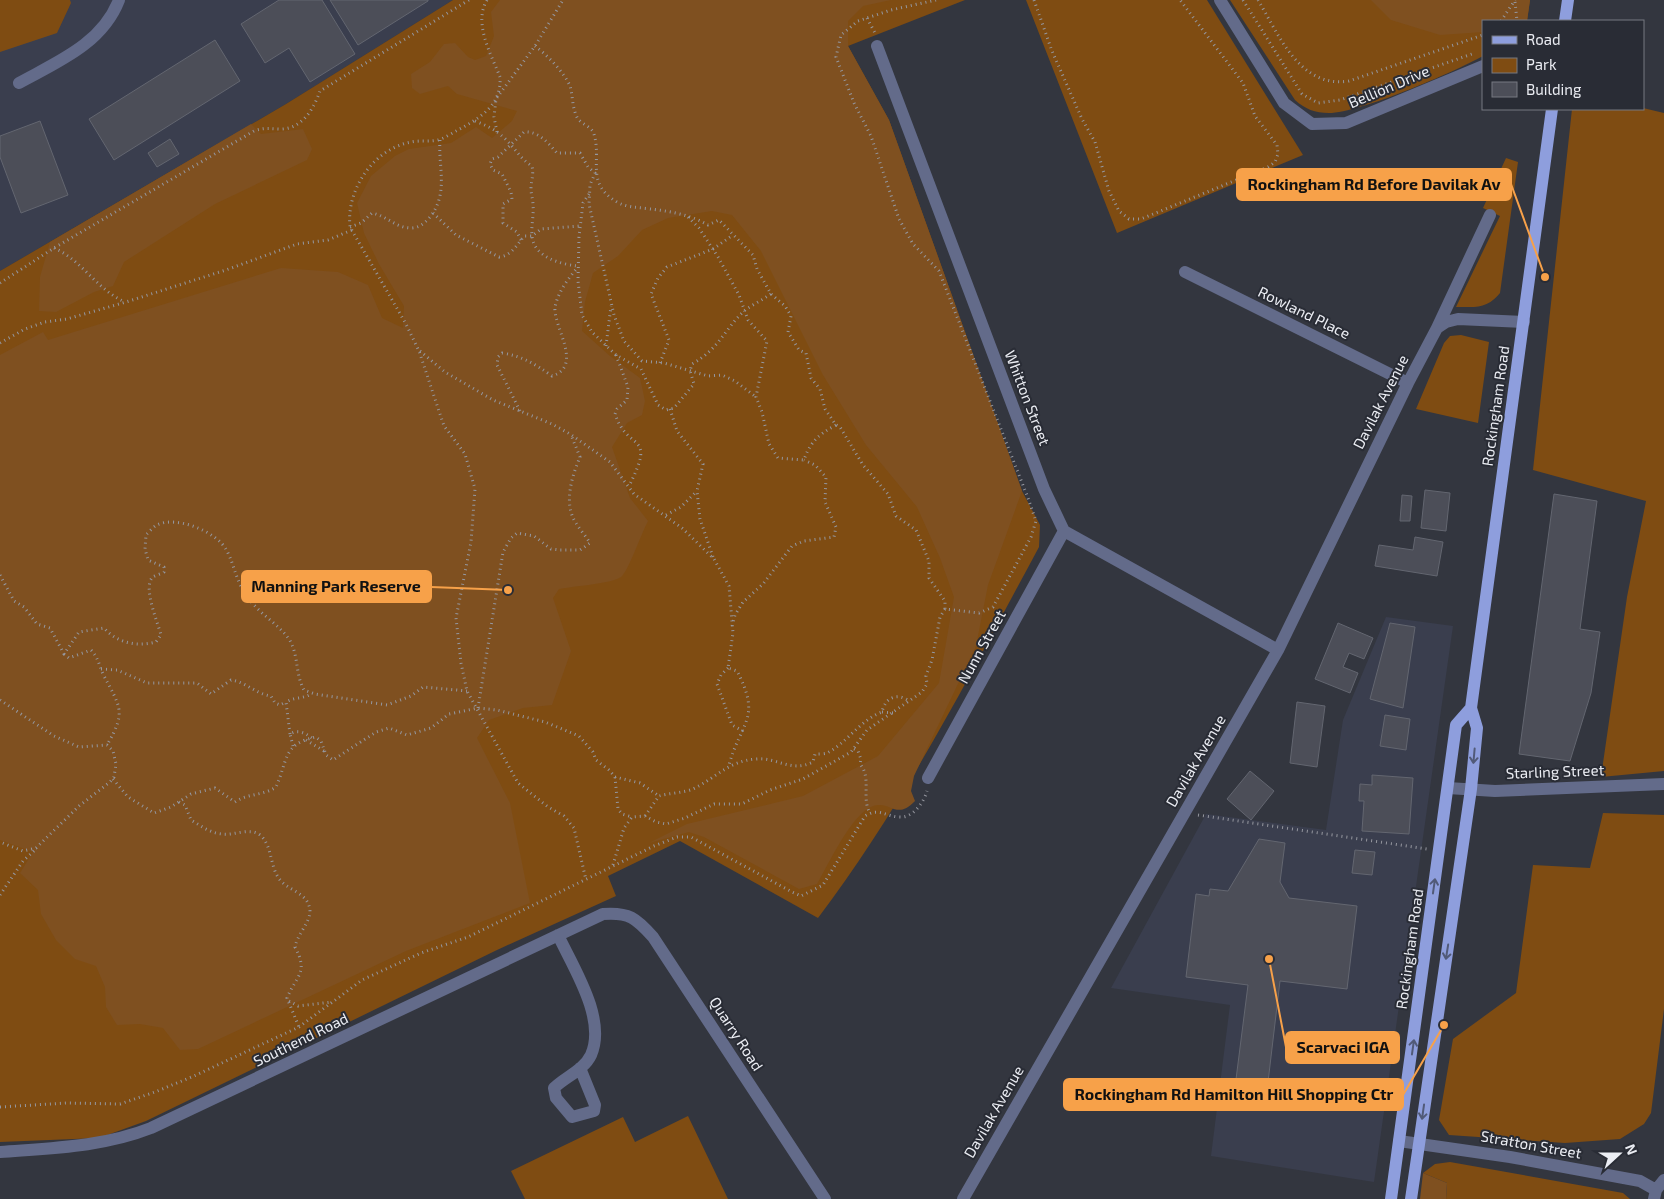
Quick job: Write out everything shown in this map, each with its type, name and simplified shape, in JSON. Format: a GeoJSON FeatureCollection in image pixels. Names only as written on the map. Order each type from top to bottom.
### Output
{"type":"FeatureCollection","features":[{"type":"Feature","properties":{"kind":"main road"},"geometry":{"type":"LineString","coordinates":[[1565,20],[1568,0]]}},
{"type":"Feature","properties":{"kind":"main road","name":"Rockingham Road"},"geometry":{"type":"LineString","coordinates":[[1411,1199],[1471,789],[1477,728],[1471,708],[1552,110]]}},
{"type":"Feature","properties":{"kind":"main road","name":"Rockingham Road"},"geometry":{"type":"LineString","coordinates":[[1391,1199],[1456,725],[1471,708]]}},
{"type":"Feature","properties":{"kind":"street"},"geometry":{"type":"LineString","coordinates":[[19,83],[71,54],[100,33],[119,0]]}},
{"type":"Feature","properties":{"kind":"street","name":"Bellion Drive"},"geometry":{"type":"LineString","coordinates":[[1220,0],[1284,103],[1312,124],[1346,123],[1482,66]]}},
{"type":"Feature","properties":{"kind":"street","name":"Whitton Street"},"geometry":{"type":"LineString","coordinates":[[877,46],[1044,489],[1064,531]]}},
{"type":"Feature","properties":{"kind":"street","name":"Davilak Avenue"},"geometry":{"type":"LineString","coordinates":[[963,1199],[1278,650],[1408,383],[1437,328],[1490,215]]}},
{"type":"Feature","properties":{"kind":"street","name":"Rowland Place"},"geometry":{"type":"LineString","coordinates":[[1185,272],[1408,383]]}},
{"type":"Feature","properties":{"kind":"street"},"geometry":{"type":"LineString","coordinates":[[1437,328],[1446,322],[1458,319],[1524,322]]}},
{"type":"Feature","properties":{"kind":"street"},"geometry":{"type":"LineString","coordinates":[[1064,531],[1278,650]]}},
{"type":"Feature","properties":{"kind":"street","name":"Nunn Street"},"geometry":{"type":"LineString","coordinates":[[928,778],[1064,531]]}},
{"type":"Feature","properties":{"kind":"street","name":"Starling Street"},"geometry":{"type":"LineString","coordinates":[[1448,788],[1496,791],[1664,784]]}},
{"type":"Feature","properties":{"kind":"street","name":"Quarry Road"},"geometry":{"type":"LineString","coordinates":[[603,914],[620,913],[636,919],[653,937],[825,1199]]}},
{"type":"Feature","properties":{"kind":"street","name":"Southend Road"},"geometry":{"type":"LineString","coordinates":[[0,1152],[98,1144],[126,1138],[151,1128],[603,914]]}},
{"type":"Feature","properties":{"kind":"street"},"geometry":{"type":"LineString","coordinates":[[558,935],[586,994],[594,1019],[595,1035],[591,1055],[580,1068]]}},
{"type":"Feature","properties":{"kind":"street","name":"Stratton Street"},"geometry":{"type":"LineString","coordinates":[[1399,1141],[1510,1157],[1640,1181],[1658,1190]]}},
{"type":"Feature","properties":{"kind":"path"},"geometry":{"type":"LineString","coordinates":[[0,283],[54,248],[254,131],[263,128],[284,129],[300,123],[315,106],[320,90],[469,0]]}},
{"type":"Feature","properties":{"kind":"path"},"geometry":{"type":"LineString","coordinates":[[487,0],[482,8],[481,22],[500,76],[494,117],[497,132]]}},
{"type":"Feature","properties":{"kind":"path"},"geometry":{"type":"LineString","coordinates":[[563,0],[535,46],[485,114],[440,140],[412,142],[399,146],[370,168],[353,193],[348,211],[351,228],[420,351],[444,426],[465,454],[476,489],[471,542],[456,618],[461,663],[467,691],[518,783],[548,807],[564,816],[574,828],[586,880]]}},
{"type":"Feature","properties":{"kind":"path"},"geometry":{"type":"LineString","coordinates":[[936,0],[891,10],[858,21],[841,35],[836,57],[854,103],[871,136],[899,219],[913,244],[939,271],[1036,521],[1031,537],[993,608],[985,612],[964,613],[945,609]]}},
{"type":"Feature","properties":{"kind":"path"},"geometry":{"type":"LineString","coordinates":[[1034,0],[1052,51],[1082,119],[1095,142],[1109,191],[1119,211],[1129,218],[1141,219],[1268,167],[1275,162],[1278,154],[1277,145],[1255,116],[1243,83],[1180,0]]}},
{"type":"Feature","properties":{"kind":"path"},"geometry":{"type":"LineString","coordinates":[[1243,0],[1302,94],[1318,103],[1340,100],[1476,54]]}},
{"type":"Feature","properties":{"kind":"path"},"geometry":{"type":"LineString","coordinates":[[1258,0],[1299,64],[1311,75],[1324,81],[1337,83],[1349,81],[1482,35]]}},
{"type":"Feature","properties":{"kind":"path"},"geometry":{"type":"LineString","coordinates":[[1502,20],[1515,1]]}},
{"type":"Feature","properties":{"kind":"path"},"geometry":{"type":"LineString","coordinates":[[1515,1],[1517,20]]}},
{"type":"Feature","properties":{"kind":"path"},"geometry":{"type":"LineString","coordinates":[[535,46],[570,86],[578,119],[594,132],[598,149],[595,173],[590,192],[583,203],[580,226],[578,266],[582,315],[592,332],[606,346],[616,355],[641,369],[658,405],[666,410],[674,408],[694,384],[690,371],[692,364],[704,357],[721,341],[745,311],[771,294]]}},
{"type":"Feature","properties":{"kind":"path"},"geometry":{"type":"LineString","coordinates":[[475,121],[497,132],[522,160],[532,166],[534,174],[531,188],[534,203],[532,236],[535,246],[546,257],[563,264],[578,266]]}},
{"type":"Feature","properties":{"kind":"path"},"geometry":{"type":"LineString","coordinates":[[306,740],[333,760],[376,732],[389,728],[407,735],[430,728],[450,714],[478,708],[497,710],[545,722],[578,736],[593,752],[596,760],[615,777],[618,808],[622,814],[632,817],[645,816],[656,822],[666,824],[685,818],[714,804],[742,804],[755,796],[820,771],[854,749],[867,730],[918,696],[926,684],[926,676],[932,660],[940,617],[945,609],[945,601],[929,578],[929,561],[916,530],[896,516],[888,494],[863,465],[840,427],[836,425],[825,409],[820,389],[811,378],[806,353],[800,350],[788,332],[791,316],[786,306],[771,294],[757,269],[753,254],[719,220],[708,225],[688,216],[650,209],[632,208],[616,202],[600,187],[595,173],[588,167],[580,153],[557,154],[544,139],[532,132],[524,132],[509,144],[498,157],[492,160],[490,164],[493,170],[502,174],[511,192],[512,199],[503,204],[503,224],[517,232],[521,240]]}},
{"type":"Feature","properties":{"kind":"path"},"geometry":{"type":"LineString","coordinates":[[0,343],[25,329],[45,322],[67,319],[126,302],[226,270],[297,244],[328,240],[361,224],[372,213],[383,215],[396,225],[412,228],[424,224],[433,213],[442,194],[440,140]]}},
{"type":"Feature","properties":{"kind":"path"},"geometry":{"type":"LineString","coordinates":[[590,192],[594,232],[611,303],[624,341],[642,361],[660,363],[708,376],[722,375],[734,381],[756,397],[762,412],[769,444],[778,458],[804,460],[815,464],[826,477],[825,502],[836,527],[834,537],[804,541],[792,546],[768,578],[743,602],[734,615],[732,626]]}},
{"type":"Feature","properties":{"kind":"path"},"geometry":{"type":"LineString","coordinates":[[433,213],[456,235],[499,257],[506,256],[524,236],[532,236],[541,229],[580,226]]}},
{"type":"Feature","properties":{"kind":"path"},"geometry":{"type":"LineString","coordinates":[[688,216],[699,228],[713,249],[739,295],[748,320],[767,341],[756,397]]}},
{"type":"Feature","properties":{"kind":"path"},"geometry":{"type":"LineString","coordinates":[[660,363],[669,340],[651,294],[658,278],[667,267],[713,249],[733,235]]}},
{"type":"Feature","properties":{"kind":"path"},"geometry":{"type":"LineString","coordinates":[[54,248],[72,259],[112,296],[126,302]]}},
{"type":"Feature","properties":{"kind":"path"},"geometry":{"type":"LineString","coordinates":[[520,411],[497,365],[498,357],[502,353],[513,355],[527,359],[552,376],[560,373],[566,365],[565,344],[555,310],[558,295],[578,266]]}},
{"type":"Feature","properties":{"kind":"path"},"geometry":{"type":"LineString","coordinates":[[606,346],[611,303]]}},
{"type":"Feature","properties":{"kind":"path"},"geometry":{"type":"LineString","coordinates":[[420,351],[445,372],[493,400],[570,434],[610,462],[634,494],[666,516],[714,560]]}},
{"type":"Feature","properties":{"kind":"path"},"geometry":{"type":"LineString","coordinates":[[616,355],[628,386],[627,400],[617,409],[615,414],[641,448],[642,456],[628,486]]}},
{"type":"Feature","properties":{"kind":"path"},"geometry":{"type":"LineString","coordinates":[[670,409],[677,432],[703,464],[698,491],[700,519],[714,560],[729,586],[733,633],[728,668],[720,675],[717,684],[732,725],[743,731]]}},
{"type":"Feature","properties":{"kind":"path"},"geometry":{"type":"LineString","coordinates":[[804,460],[809,445],[820,434],[836,425]]}},
{"type":"Feature","properties":{"kind":"path"},"geometry":{"type":"LineString","coordinates":[[478,708],[503,552],[511,538],[517,533],[534,536],[550,549],[569,551],[580,550],[590,543],[574,521],[570,502],[570,481],[580,457],[570,434]]}},
{"type":"Feature","properties":{"kind":"path"},"geometry":{"type":"LineString","coordinates":[[666,516],[681,507],[698,491]]}},
{"type":"Feature","properties":{"kind":"path"},"geometry":{"type":"LineString","coordinates":[[64,654],[79,632],[104,628],[112,637],[132,644],[156,642],[161,635],[149,598],[150,582],[153,577],[164,572],[164,567],[148,560],[145,549],[146,535],[157,525],[174,521],[196,527],[218,540],[227,550],[237,582],[250,601],[289,640],[297,660],[298,680],[304,690],[312,693],[387,705],[411,696],[423,687],[467,691]]}},
{"type":"Feature","properties":{"kind":"path"},"geometry":{"type":"LineString","coordinates":[[0,575],[14,601],[24,607],[37,624],[50,628],[64,654],[69,658],[91,650],[97,655],[101,669],[120,708],[118,727],[108,746]]}},
{"type":"Feature","properties":{"kind":"path"},"geometry":{"type":"LineString","coordinates":[[728,668],[737,671],[746,687],[750,712],[733,752],[730,765]]}},
{"type":"Feature","properties":{"kind":"path"},"geometry":{"type":"LineString","coordinates":[[101,669],[117,670],[147,683],[197,683],[211,694],[231,680],[240,681],[263,695],[271,696],[275,703],[280,705],[292,698],[305,697],[312,693]]}},
{"type":"Feature","properties":{"kind":"path"},"geometry":{"type":"LineString","coordinates":[[882,712],[884,705],[892,698],[897,696],[909,701]]}},
{"type":"Feature","properties":{"kind":"path"},"geometry":{"type":"LineString","coordinates":[[0,700],[54,736],[79,747],[108,746]]}},
{"type":"Feature","properties":{"kind":"path"},"geometry":{"type":"LineString","coordinates":[[286,702],[293,746]]}},
{"type":"Feature","properties":{"kind":"path"},"geometry":{"type":"LineString","coordinates":[[645,816],[659,796],[692,789],[730,765],[757,758],[795,768],[808,764],[813,762],[815,754],[827,753],[834,749],[868,719],[882,712],[894,713]]}},
{"type":"Feature","properties":{"kind":"path"},"geometry":{"type":"LineString","coordinates":[[290,734],[302,732],[312,738]]}},
{"type":"Feature","properties":{"kind":"path"},"geometry":{"type":"LineString","coordinates":[[113,779],[128,797],[150,813],[160,812],[178,801],[205,789],[215,788],[234,802],[243,796],[267,793],[276,787],[287,753],[293,746],[316,737],[321,741],[324,752]]}},
{"type":"Feature","properties":{"kind":"path"},"geometry":{"type":"LineString","coordinates":[[0,895],[23,861],[79,806],[113,779],[116,770],[115,757],[108,746]]}},
{"type":"Feature","properties":{"kind":"path"},"geometry":{"type":"LineString","coordinates":[[854,749],[858,751],[861,758],[860,764],[865,770],[866,807],[870,813]]}},
{"type":"Feature","properties":{"kind":"path"},"geometry":{"type":"LineString","coordinates":[[615,777],[640,783],[659,796]]}},
{"type":"Feature","properties":{"kind":"path"},"geometry":{"type":"LineString","coordinates":[[0,1107],[67,1103],[120,1104],[194,1076],[299,1027],[362,980],[421,954],[468,937],[613,865],[677,837],[691,837],[801,896],[822,885],[866,816],[870,813],[878,811],[900,818],[911,814],[924,799],[928,778]]}},
{"type":"Feature","properties":{"kind":"path"},"geometry":{"type":"LineString","coordinates":[[178,801],[185,805],[191,820],[210,831],[223,835],[251,832],[260,835],[271,854],[277,876],[285,886],[304,897],[310,914],[295,943],[302,964],[298,982],[287,998],[299,1027]]}},
{"type":"Feature","properties":{"kind":"path"},"geometry":{"type":"LineString","coordinates":[[1198,815],[1429,849]]}},
{"type":"Feature","properties":{"kind":"path"},"geometry":{"type":"LineString","coordinates":[[613,865],[624,828],[632,817]]}},
{"type":"Feature","properties":{"kind":"path"},"geometry":{"type":"LineString","coordinates":[[0,842],[24,851],[36,848]]}},
{"type":"Feature","properties":{"kind":"path"},"geometry":{"type":"LineString","coordinates":[[289,1001],[298,1006],[332,1002]]}},
{"type":"Feature","properties":{"kind":"shaded area"},"geometry":{"type":"Polygon","coordinates":[[[0,0],[453,0],[286,104],[0,271],[0,0]]]}},
{"type":"Feature","properties":{"kind":"shaded area"},"geometry":{"type":"Polygon","coordinates":[[[500,0],[891,0],[863,6],[848,21],[848,46],[889,120],[1022,491],[988,585],[976,646],[914,776],[911,791],[915,801],[908,807],[898,810],[879,805],[865,811],[857,818],[841,840],[817,884],[799,889],[704,837],[689,832],[649,843],[687,824],[803,796],[878,756],[939,683],[954,597],[940,558],[917,507],[866,445],[823,375],[761,251],[732,215],[712,211],[668,218],[642,230],[618,256],[593,273],[585,302],[582,331],[610,356],[640,378],[645,401],[642,415],[627,423],[612,447],[630,498],[648,521],[621,577],[601,583],[559,589],[553,598],[571,651],[552,705],[523,708],[489,720],[477,738],[510,803],[530,903],[406,951],[198,1049],[180,1050],[163,1028],[140,1024],[117,1025],[106,1007],[105,987],[96,966],[75,959],[56,940],[41,914],[38,890],[20,873],[33,852],[0,840],[0,355],[43,332],[48,340],[281,268],[338,272],[368,285],[382,318],[403,328],[404,306],[379,264],[364,233],[357,203],[371,176],[395,156],[409,149],[451,143],[476,127],[492,138],[512,121],[517,111],[457,94],[448,86],[420,94],[412,88],[411,74],[430,62],[444,44],[455,43],[468,57],[475,60],[486,56],[494,36],[491,12],[500,0]]]}},
{"type":"Feature","properties":{"kind":"shaded area"},"geometry":{"type":"Polygon","coordinates":[[[1371,0],[1530,0],[1527,20],[1482,20],[1482,32],[1440,35],[1391,20],[1371,0]]]}},
{"type":"Feature","properties":{"kind":"shaded area"},"geometry":{"type":"Polygon","coordinates":[[[251,124],[261,134],[303,129],[312,149],[307,160],[215,204],[124,262],[113,286],[94,292],[56,312],[39,311],[40,277],[50,242],[251,124]]]}},
{"type":"Feature","properties":{"kind":"shaded area"},"geometry":{"type":"Polygon","coordinates":[[[1386,617],[1453,626],[1374,1182],[1211,1156],[1230,1005],[1111,988],[1206,814],[1326,830],[1343,720],[1386,617]]]}},
{"type":"Feature","properties":{"kind":"shaded area"},"geometry":{"type":"Polygon","coordinates":[[[1423,1173],[1447,1183],[1446,1199],[1420,1199],[1423,1173]]]}},
{"type":"Feature","properties":{"kind":"green space"},"geometry":{"type":"Polygon","coordinates":[[[0,0],[70,0],[71,3],[57,33],[0,52],[0,0]]]}},
{"type":"Feature","properties":{"kind":"green space"},"geometry":{"type":"Polygon","coordinates":[[[453,0],[965,0],[848,46],[889,120],[1022,491],[1040,525],[1039,547],[936,737],[880,829],[818,918],[680,841],[608,876],[616,896],[497,950],[146,1121],[99,1138],[0,1142],[0,271],[286,104],[453,0]]]}},
{"type":"Feature","properties":{"kind":"green space"},"geometry":{"type":"Polygon","coordinates":[[[1026,0],[1207,0],[1303,155],[1117,233],[1026,0]]]}},
{"type":"Feature","properties":{"kind":"green space"},"geometry":{"type":"Polygon","coordinates":[[[1230,0],[1530,0],[1527,20],[1482,20],[1482,56],[1430,81],[1362,106],[1329,113],[1310,110],[1295,100],[1230,0]]]}},
{"type":"Feature","properties":{"kind":"green space"},"geometry":{"type":"Polygon","coordinates":[[[1644,108],[1664,113],[1664,771],[1601,777],[1627,597],[1646,501],[1533,470],[1572,110],[1644,110],[1644,108]]]}},
{"type":"Feature","properties":{"kind":"green space"},"geometry":{"type":"Polygon","coordinates":[[[1506,158],[1518,162],[1500,293],[1490,302],[1481,306],[1456,307],[1500,216],[1483,208],[1506,158]]]}},
{"type":"Feature","properties":{"kind":"green space"},"geometry":{"type":"Polygon","coordinates":[[[1461,335],[1489,342],[1478,423],[1416,409],[1444,343],[1450,336],[1461,335]]]}},
{"type":"Feature","properties":{"kind":"green space"},"geometry":{"type":"Polygon","coordinates":[[[1603,813],[1664,815],[1664,1009],[1651,1113],[1644,1124],[1620,1139],[1565,1143],[1449,1135],[1439,1120],[1453,1039],[1516,993],[1533,865],[1590,868],[1603,813]]]}},
{"type":"Feature","properties":{"kind":"green space"},"geometry":{"type":"Polygon","coordinates":[[[688,1116],[728,1199],[525,1199],[511,1171],[623,1117],[635,1142],[688,1116]]]}},
{"type":"Feature","properties":{"kind":"green space"},"geometry":{"type":"Polygon","coordinates":[[[1450,1162],[1623,1193],[1630,1199],[1446,1199],[1447,1183],[1423,1173],[1435,1164],[1450,1162]]]}},
{"type":"Feature","properties":{"kind":"building"},"geometry":{"type":"Polygon","coordinates":[[[279,0],[322,0],[355,54],[310,82],[289,48],[265,63],[241,24],[279,0]]]}},
{"type":"Feature","properties":{"kind":"building"},"geometry":{"type":"Polygon","coordinates":[[[330,0],[428,0],[428,1],[358,45],[330,0]]]}},
{"type":"Feature","properties":{"kind":"building"},"geometry":{"type":"Polygon","coordinates":[[[215,40],[240,81],[114,160],[89,119],[215,40]]]}},
{"type":"Feature","properties":{"kind":"building"},"geometry":{"type":"Polygon","coordinates":[[[40,121],[68,195],[21,213],[0,157],[0,136],[40,121]]]}},
{"type":"Feature","properties":{"kind":"building"},"geometry":{"type":"Polygon","coordinates":[[[170,139],[179,154],[157,167],[148,153],[170,139]]]}},
{"type":"Feature","properties":{"kind":"building"},"geometry":{"type":"Polygon","coordinates":[[[1425,490],[1450,493],[1446,531],[1421,528],[1425,490]]]}},
{"type":"Feature","properties":{"kind":"building"},"geometry":{"type":"Polygon","coordinates":[[[1554,494],[1597,501],[1580,629],[1600,632],[1591,693],[1570,761],[1519,754],[1554,494]]]}},
{"type":"Feature","properties":{"kind":"building"},"geometry":{"type":"Polygon","coordinates":[[[1402,495],[1412,496],[1410,521],[1400,521],[1402,495]]]}},
{"type":"Feature","properties":{"kind":"building"},"geometry":{"type":"Polygon","coordinates":[[[1415,537],[1443,542],[1437,576],[1375,566],[1379,545],[1413,550],[1415,537]]]}},
{"type":"Feature","properties":{"kind":"building"},"geometry":{"type":"Polygon","coordinates":[[[1338,623],[1373,638],[1364,659],[1349,653],[1343,667],[1358,673],[1350,693],[1315,679],[1338,623]]]}},
{"type":"Feature","properties":{"kind":"building"},"geometry":{"type":"Polygon","coordinates":[[[1390,623],[1415,627],[1403,708],[1370,699],[1390,623]]]}},
{"type":"Feature","properties":{"kind":"building"},"geometry":{"type":"Polygon","coordinates":[[[1297,702],[1325,706],[1317,767],[1290,763],[1297,702]]]}},
{"type":"Feature","properties":{"kind":"building"},"geometry":{"type":"Polygon","coordinates":[[[1385,715],[1410,719],[1406,750],[1380,746],[1385,715]]]}},
{"type":"Feature","properties":{"kind":"building"},"geometry":{"type":"Polygon","coordinates":[[[1250,771],[1274,791],[1251,820],[1227,799],[1250,771]]]}},
{"type":"Feature","properties":{"kind":"building"},"geometry":{"type":"Polygon","coordinates":[[[1372,775],[1413,778],[1409,834],[1362,831],[1364,801],[1359,801],[1360,784],[1372,785],[1372,775]]]}},
{"type":"Feature","properties":{"kind":"building"},"geometry":{"type":"Polygon","coordinates":[[[1259,839],[1285,843],[1280,882],[1289,898],[1357,906],[1347,989],[1280,981],[1266,1099],[1234,1095],[1248,985],[1186,977],[1196,894],[1209,896],[1210,889],[1228,891],[1259,839]]]}},
{"type":"Feature","properties":{"kind":"building"},"geometry":{"type":"Polygon","coordinates":[[[1355,850],[1375,852],[1372,875],[1352,873],[1355,850]]]}},
{"type":"Feature","properties":{"kind":"place","name":"Rockingham Rd Before Davilak Av"},"geometry":{"type":"Point","coordinates":[1545,277]}},
{"type":"Feature","properties":{"kind":"place","name":"Manning Park Reserve"},"geometry":{"type":"Point","coordinates":[508,590]}},
{"type":"Feature","properties":{"kind":"place","name":"Scarvaci IGA"},"geometry":{"type":"Point","coordinates":[1269,959]}},
{"type":"Feature","properties":{"kind":"place","name":"Rockingham Rd Hamilton Hill Shopping Ctr"},"geometry":{"type":"Point","coordinates":[1444,1025]}}]}
